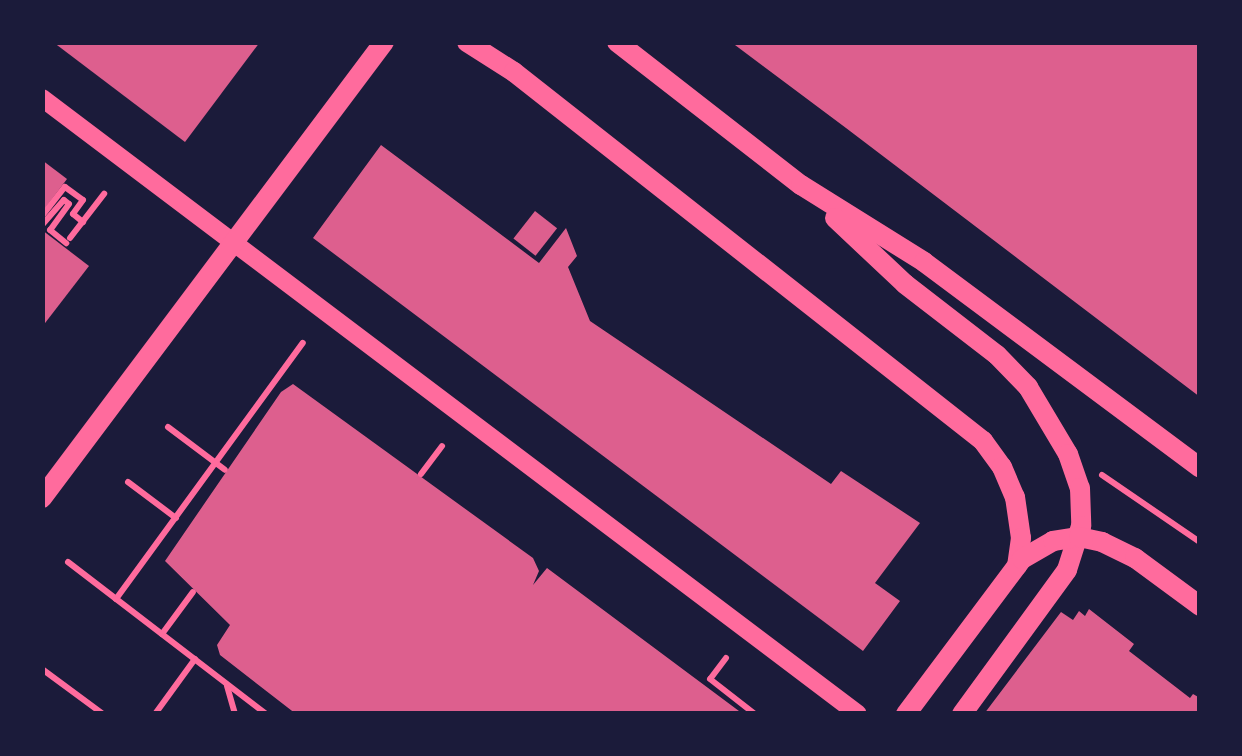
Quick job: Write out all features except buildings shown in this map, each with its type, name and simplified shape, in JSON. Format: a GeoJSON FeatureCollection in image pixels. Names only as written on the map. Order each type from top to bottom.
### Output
{"type":"FeatureCollection","features":[{"type":"Feature","properties":{"kind":"main road"},"geometry":{"type":"LineString","coordinates":[[42,498],[384,42]]}},
{"type":"Feature","properties":{"kind":"main road"},"geometry":{"type":"LineString","coordinates":[[467,42],[529,83],[983,441],[1002,467],[1015,498],[1021,538],[1016,566]]}},
{"type":"Feature","properties":{"kind":"main road"},"geometry":{"type":"LineString","coordinates":[[617,42],[801,186],[906,284],[997,355],[1042,404],[1080,488],[1079,537],[1058,586],[962,714]]}},
{"type":"Feature","properties":{"kind":"main road"},"geometry":{"type":"LineString","coordinates":[[801,186],[924,262],[1200,468]]}},
{"type":"Feature","properties":{"kind":"main road"},"geometry":{"type":"LineString","coordinates":[[906,714],[1016,566],[1040,547],[1079,537],[1135,558],[1200,606]]}},
{"type":"Feature","properties":{"kind":"street"},"geometry":{"type":"LineString","coordinates":[[42,98],[858,714]]}},
{"type":"Feature","properties":{"kind":"path"},"geometry":{"type":"LineString","coordinates":[[42,216],[65,187],[83,200],[72,214],[82,222]]}},
{"type":"Feature","properties":{"kind":"path"},"geometry":{"type":"LineString","coordinates":[[42,225],[64,200],[69,204],[50,230],[68,240],[104,194]]}},
{"type":"Feature","properties":{"kind":"path"},"geometry":{"type":"LineString","coordinates":[[116,599],[303,342]]}},
{"type":"Feature","properties":{"kind":"path"},"geometry":{"type":"LineString","coordinates":[[168,427],[225,470]]}},
{"type":"Feature","properties":{"kind":"path"},"geometry":{"type":"LineString","coordinates":[[422,474],[442,446]]}},
{"type":"Feature","properties":{"kind":"path"},"geometry":{"type":"LineString","coordinates":[[1092,468],[1200,542]]}},
{"type":"Feature","properties":{"kind":"path"},"geometry":{"type":"LineString","coordinates":[[128,482],[176,518]]}},
{"type":"Feature","properties":{"kind":"path"},"geometry":{"type":"LineString","coordinates":[[68,562],[266,714]]}},
{"type":"Feature","properties":{"kind":"path"},"geometry":{"type":"LineString","coordinates":[[162,634],[193,592]]}},
{"type":"Feature","properties":{"kind":"path"},"geometry":{"type":"LineString","coordinates":[[726,658],[708,682],[755,714]]}},
{"type":"Feature","properties":{"kind":"path"},"geometry":{"type":"LineString","coordinates":[[155,714],[195,660]]}},
{"type":"Feature","properties":{"kind":"path"},"geometry":{"type":"LineString","coordinates":[[42,669],[102,714]]}},
{"type":"Feature","properties":{"kind":"path"},"geometry":{"type":"LineString","coordinates":[[226,683],[236,714]]}}]}
